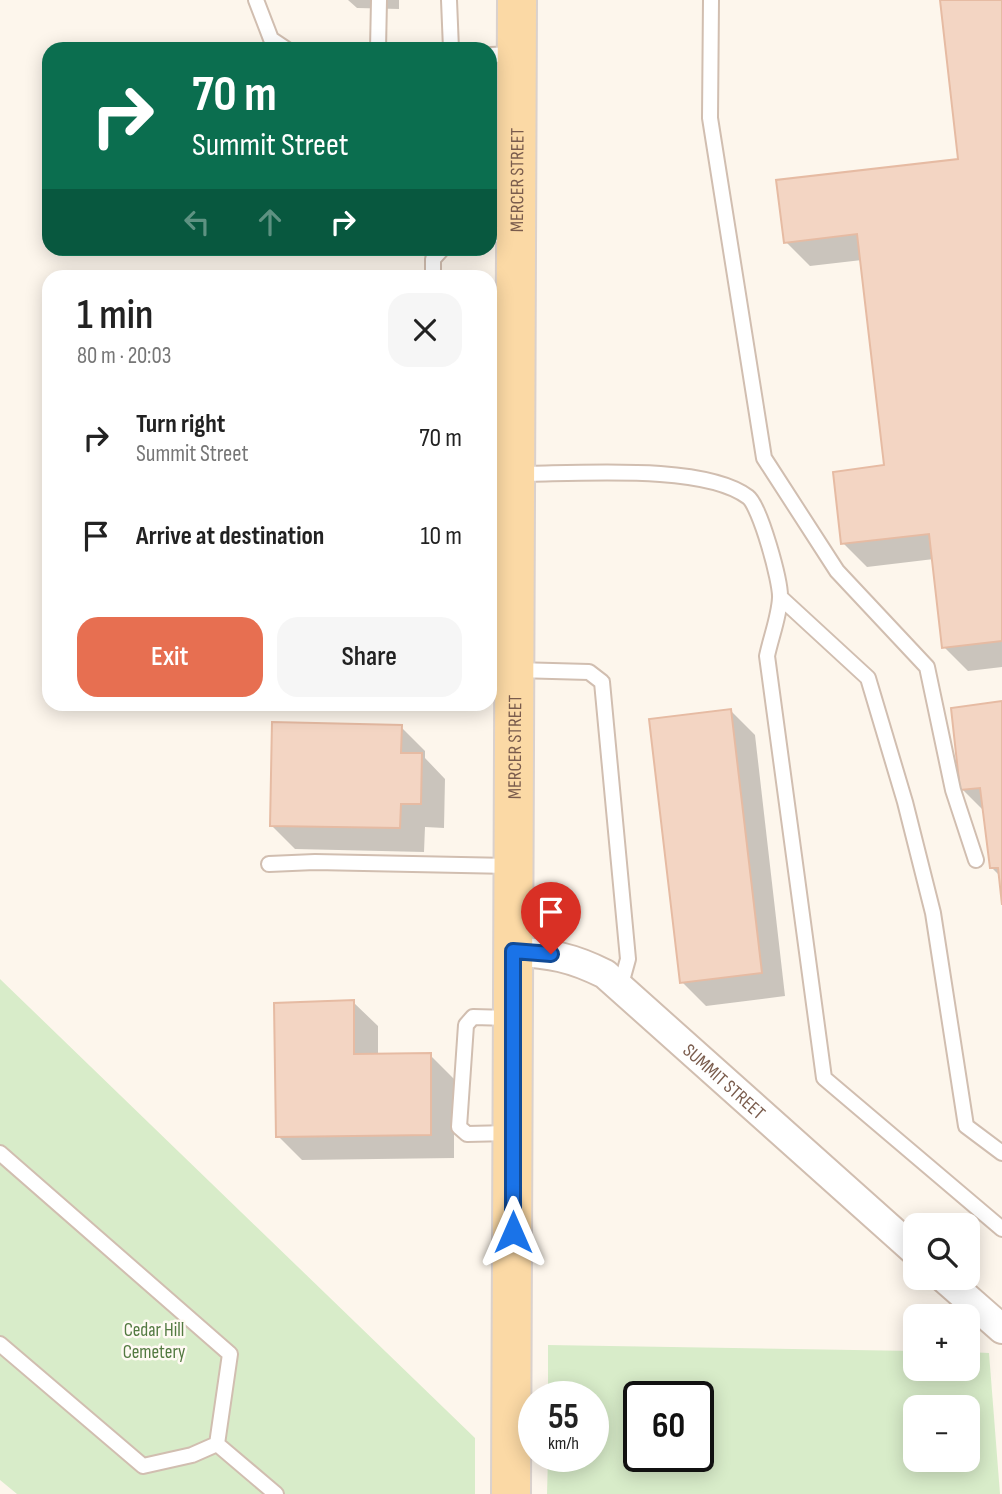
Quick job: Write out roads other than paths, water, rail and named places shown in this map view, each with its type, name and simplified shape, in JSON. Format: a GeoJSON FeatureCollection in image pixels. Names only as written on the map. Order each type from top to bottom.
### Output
{"type":"FeatureCollection","features":[{"type":"Feature","properties":{"kind":"main road","name":"MERCER STREET"},"geometry":{"type":"LineString","coordinates":[[511,1494],[514,670],[511,452],[503,233],[504,55],[517,0]]}},
{"type":"Feature","properties":{"kind":"street","name":"SUMMIT STREET"},"geometry":{"type":"LineString","coordinates":[[513,951],[551,954],[579,961],[605,974],[903,1240]]}},
{"type":"Feature","properties":{"kind":"street"},"geometry":{"type":"LineString","coordinates":[[958,1290],[1002,1329]]}},
{"type":"Feature","properties":{"kind":"lane"},"geometry":{"type":"LineString","coordinates":[[256,0],[271,39],[276,42]]}},
{"type":"Feature","properties":{"kind":"lane"},"geometry":{"type":"LineString","coordinates":[[378,42],[379,0]]}},
{"type":"Feature","properties":{"kind":"lane"},"geometry":{"type":"LineString","coordinates":[[449,0],[451,42]]}},
{"type":"Feature","properties":{"kind":"lane"},"geometry":{"type":"LineString","coordinates":[[711,0],[710,118],[764,457],[837,570],[927,667],[953,790],[976,860]]}},
{"type":"Feature","properties":{"kind":"lane"},"geometry":{"type":"LineString","coordinates":[[511,452],[674,474],[725,484],[751,499],[768,539],[780,597],[767,656],[824,1077],[1002,1229]]}},
{"type":"Feature","properties":{"kind":"lane"},"geometry":{"type":"LineString","coordinates":[[780,597],[868,678],[905,802],[933,913],[966,1126],[1002,1153]]}},
{"type":"Feature","properties":{"kind":"lane"},"geometry":{"type":"LineString","coordinates":[[514,670],[589,672],[602,682],[628,959],[621,988]]}},
{"type":"Feature","properties":{"kind":"lane"},"geometry":{"type":"LineString","coordinates":[[269,864],[315,862],[514,866]]}},
{"type":"Feature","properties":{"kind":"lane"},"geometry":{"type":"LineString","coordinates":[[513,1018],[473,1017],[466,1025],[459,1128],[467,1134],[513,1132]]}},
{"type":"Feature","properties":{"kind":"lane"},"geometry":{"type":"LineString","coordinates":[[0,1153],[230,1354],[217,1444]]}},
{"type":"Feature","properties":{"kind":"lane"},"geometry":{"type":"LineString","coordinates":[[0,1345],[143,1466],[192,1455],[217,1444]]}},
{"type":"Feature","properties":{"kind":"lane"},"geometry":{"type":"LineString","coordinates":[[217,1444],[276,1494]]}},
{"type":"Feature","properties":{"kind":"park label","name":"Cedar Hill Cemetery"},"geometry":{"type":"Point","coordinates":[154,1340]}}]}
